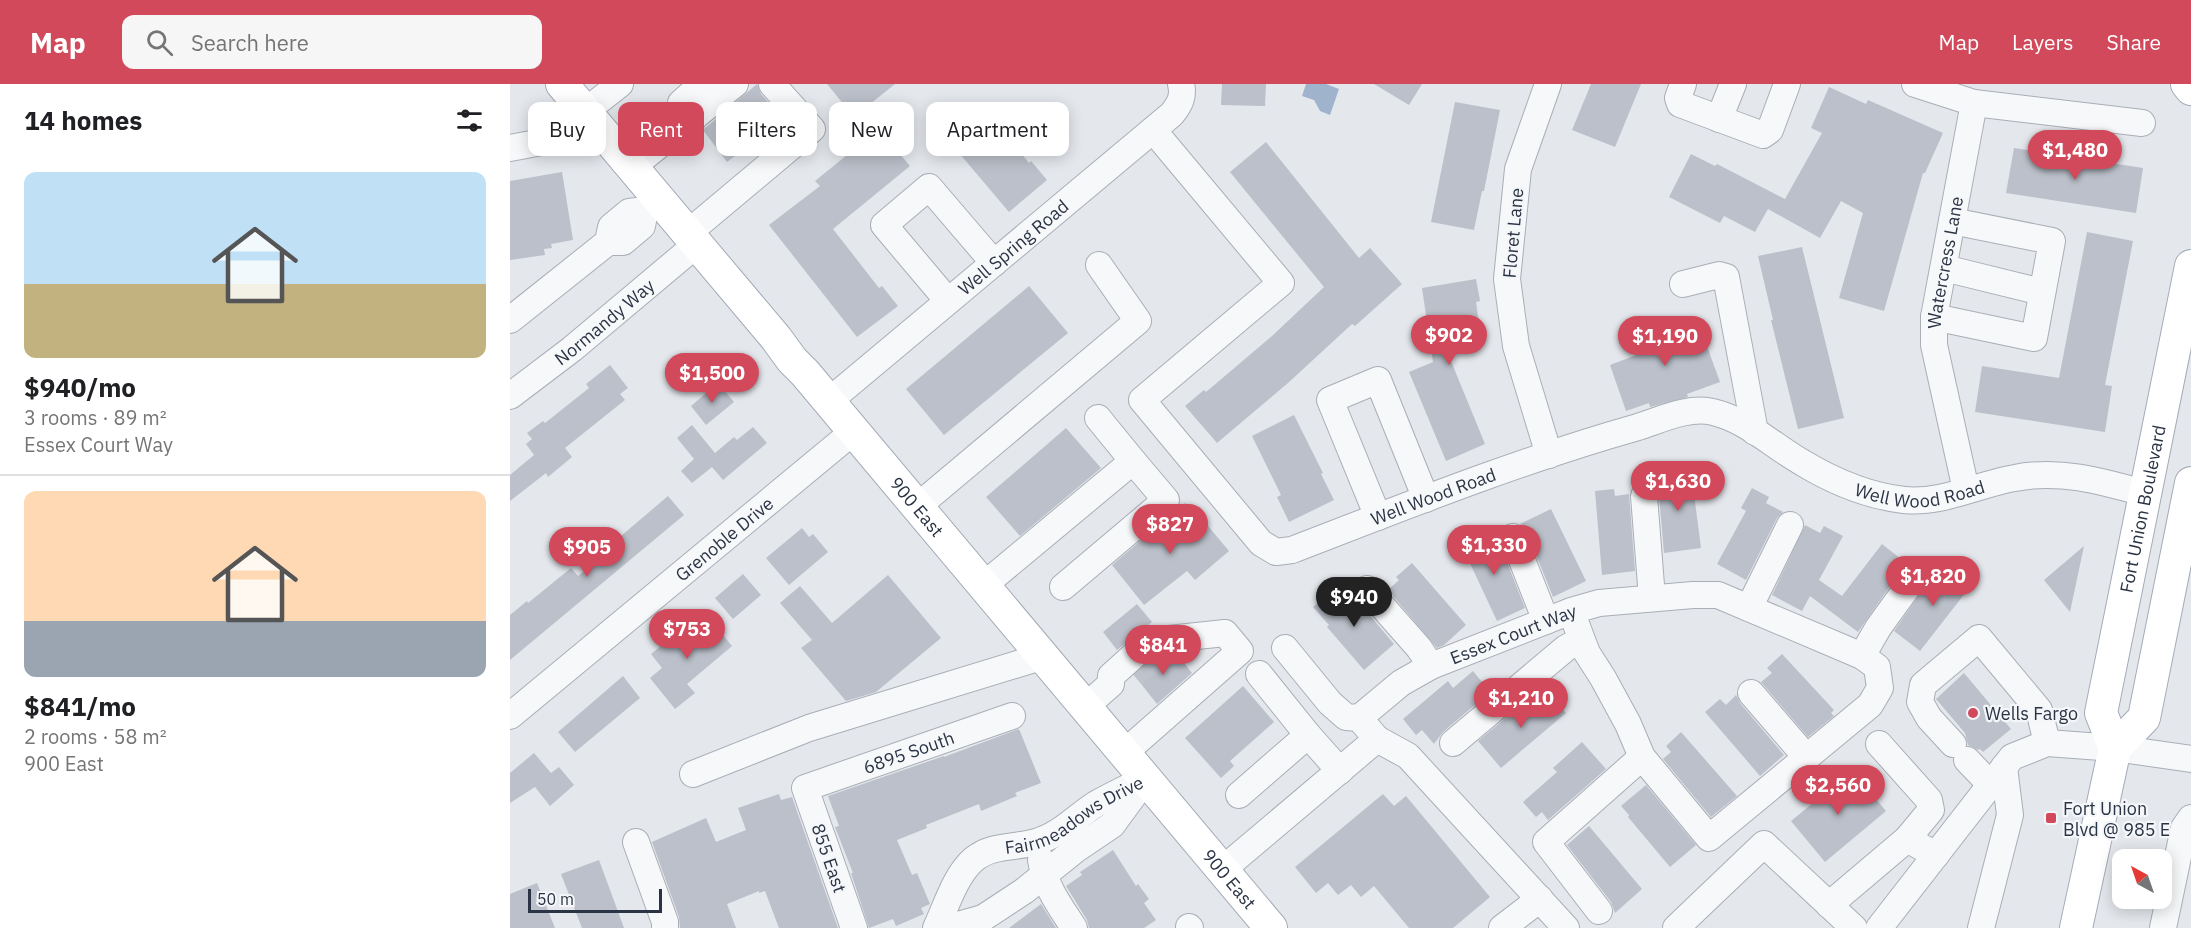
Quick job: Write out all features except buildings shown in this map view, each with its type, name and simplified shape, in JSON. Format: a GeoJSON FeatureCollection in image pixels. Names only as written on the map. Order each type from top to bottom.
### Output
{"type":"FeatureCollection","features":[{"type":"Feature","properties":{"kind":"main road","name":"900 East"},"geometry":{"type":"LineString","coordinates":[[562,84],[577,102]]}},
{"type":"Feature","properties":{"kind":"main road"},"geometry":{"type":"LineString","coordinates":[[2187,84],[2191,89]]}},
{"type":"Feature","properties":{"kind":"main road","name":"900 East"},"geometry":{"type":"LineString","coordinates":[[606,136],[632,167],[652,204],[693,239],[792,360],[829,401],[1222,870],[1261,924]]}},
{"type":"Feature","properties":{"kind":"main road","name":"Fort Union Boulevard"},"geometry":{"type":"LineString","coordinates":[[2115,748],[2101,713],[2191,266]]}},
{"type":"Feature","properties":{"kind":"main road"},"geometry":{"type":"LineString","coordinates":[[2076,928],[2115,748],[2144,718],[2191,483]]}},
{"type":"Feature","properties":{"kind":"street"},"geometry":{"type":"LineString","coordinates":[[597,102],[620,84]]}},
{"type":"Feature","properties":{"kind":"street"},"geometry":{"type":"LineString","coordinates":[[682,102],[702,84]]}},
{"type":"Feature","properties":{"kind":"street"},"geometry":{"type":"LineString","coordinates":[[704,110],[735,84]]}},
{"type":"Feature","properties":{"kind":"street","name":"Normandy Way"},"geometry":{"type":"LineString","coordinates":[[510,396],[572,349],[812,129],[772,84]]}},
{"type":"Feature","properties":{"kind":"street","name":"Well Spring Road"},"geometry":{"type":"LineString","coordinates":[[829,401],[1153,130],[1181,103],[1181,84]]}},
{"type":"Feature","properties":{"kind":"street","name":"Floret Lane"},"geometry":{"type":"LineString","coordinates":[[1548,84],[1518,169],[1507,279],[1516,345],[1549,454]]}},
{"type":"Feature","properties":{"kind":"street"},"geometry":{"type":"LineString","coordinates":[[1683,84],[1678,98],[1680,104],[1762,135],[1770,130],[1786,84]]}},
{"type":"Feature","properties":{"kind":"street"},"geometry":{"type":"LineString","coordinates":[[1719,119],[1733,84]]}},
{"type":"Feature","properties":{"kind":"street"},"geometry":{"type":"LineString","coordinates":[[1915,84],[1974,103],[2142,123]]}},
{"type":"Feature","properties":{"kind":"street","name":"Watercress Lane"},"geometry":{"type":"LineString","coordinates":[[1966,490],[1934,345],[1934,317],[1974,103]]}},
{"type":"Feature","properties":{"kind":"street","name":"Well Wood Road"},"geometry":{"type":"LineString","coordinates":[[1153,130],[1281,283],[1142,400],[1269,549],[1276,552],[1292,550],[1575,445],[1699,410],[1712,411],[1730,417],[1803,464],[1846,485],[1876,495],[1906,500],[1937,498],[2016,477],[2058,474],[2103,481],[2144,493]]}},
{"type":"Feature","properties":{"kind":"street"},"geometry":{"type":"LineString","coordinates":[[510,148],[528,144]]}},
{"type":"Feature","properties":{"kind":"street"},"geometry":{"type":"LineString","coordinates":[[632,167],[646,156]]}},
{"type":"Feature","properties":{"kind":"street"},"geometry":{"type":"LineString","coordinates":[[948,301],[884,225],[929,187],[994,263]]}},
{"type":"Feature","properties":{"kind":"street"},"geometry":{"type":"LineString","coordinates":[[510,320],[608,242],[623,242],[642,226],[652,204]]}},
{"type":"Feature","properties":{"kind":"street"},"geometry":{"type":"LineString","coordinates":[[1934,317],[2034,338],[2052,241],[1952,221]]}},
{"type":"Feature","properties":{"kind":"street"},"geometry":{"type":"LineString","coordinates":[[918,507],[1138,321],[1099,265]]}},
{"type":"Feature","properties":{"kind":"street"},"geometry":{"type":"LineString","coordinates":[[1944,268],[2042,292]]}},
{"type":"Feature","properties":{"kind":"street"},"geometry":{"type":"LineString","coordinates":[[1683,284],[1719,275],[1726,277],[1755,432]]}},
{"type":"Feature","properties":{"kind":"street"},"geometry":{"type":"LineString","coordinates":[[1378,517],[1330,400],[1378,380],[1426,499]]}},
{"type":"Feature","properties":{"kind":"street"},"geometry":{"type":"LineString","coordinates":[[1063,587],[1166,500],[1098,418]]}},
{"type":"Feature","properties":{"kind":"street","name":"Grenoble Drive"},"geometry":{"type":"LineString","coordinates":[[510,716],[854,431]]}},
{"type":"Feature","properties":{"kind":"street"},"geometry":{"type":"LineString","coordinates":[[984,585],[1133,461]]}},
{"type":"Feature","properties":{"kind":"street"},"geometry":{"type":"LineString","coordinates":[[1644,496],[1652,598]]}},
{"type":"Feature","properties":{"kind":"street"},"geometry":{"type":"LineString","coordinates":[[1749,608],[1790,525]]}},
{"type":"Feature","properties":{"kind":"street"},"geometry":{"type":"LineString","coordinates":[[1513,537],[1546,621]]}},
{"type":"Feature","properties":{"kind":"street"},"geometry":{"type":"LineString","coordinates":[[1571,611],[1581,640],[1628,724],[1642,757],[1709,838],[1870,705],[1880,688],[1877,667],[1862,656],[1878,628],[1920,570]]}},
{"type":"Feature","properties":{"kind":"street"},"geometry":{"type":"LineString","coordinates":[[1367,589],[1419,648],[1431,666]]}},
{"type":"Feature","properties":{"kind":"street","name":"Essex Court Way"},"geometry":{"type":"LineString","coordinates":[[1359,718],[1401,683],[1431,666],[1571,611],[1599,603],[1694,595],[1718,596],[1862,656]]}},
{"type":"Feature","properties":{"kind":"street"},"geometry":{"type":"LineString","coordinates":[[1086,706],[1139,664],[1225,633],[1240,651],[1124,753]]}},
{"type":"Feature","properties":{"kind":"street"},"geometry":{"type":"LineString","coordinates":[[1981,928],[2010,815],[1997,776],[1960,752],[1929,718],[1920,702],[1923,685],[1979,638],[2039,710],[2047,743]]}},
{"type":"Feature","properties":{"kind":"street"},"geometry":{"type":"LineString","coordinates":[[1453,743],[1566,648],[1581,640]]}},
{"type":"Feature","properties":{"kind":"street"},"geometry":{"type":"LineString","coordinates":[[1285,648],[1330,703],[1346,717],[1359,718],[1377,739],[1408,756],[1566,928]]}},
{"type":"Feature","properties":{"kind":"street"},"geometry":{"type":"LineString","coordinates":[[693,774],[809,728],[1044,656]]}},
{"type":"Feature","properties":{"kind":"street"},"geometry":{"type":"LineString","coordinates":[[1259,674],[1340,771]]}},
{"type":"Feature","properties":{"kind":"street"},"geometry":{"type":"LineString","coordinates":[[1751,693],[1807,758]]}},
{"type":"Feature","properties":{"kind":"street","name":"6895 South"},"geometry":{"type":"LineString","coordinates":[[805,788],[1012,716]]}},
{"type":"Feature","properties":{"kind":"street"},"geometry":{"type":"LineString","coordinates":[[1239,795],[1308,735]]}},
{"type":"Feature","properties":{"kind":"street"},"geometry":{"type":"LineString","coordinates":[[1222,870],[1377,739]]}},
{"type":"Feature","properties":{"kind":"street"},"geometry":{"type":"LineString","coordinates":[[2115,748],[2172,739],[2191,743]]}},
{"type":"Feature","properties":{"kind":"street"},"geometry":{"type":"LineString","coordinates":[[1879,928],[2012,757],[2047,743],[2115,748],[2191,759]]}},
{"type":"Feature","properties":{"kind":"street"},"geometry":{"type":"LineString","coordinates":[[1829,905],[1908,839],[1931,810],[1929,800],[1879,744]]}},
{"type":"Feature","properties":{"kind":"street"},"geometry":{"type":"LineString","coordinates":[[1599,911],[1546,842],[1642,757]]}},
{"type":"Feature","properties":{"kind":"street","name":"Fairmeadows Drive"},"geometry":{"type":"LineString","coordinates":[[936,928],[963,873],[973,860],[987,851],[1002,846],[1038,842],[1062,830],[1095,805],[1145,779]]}},
{"type":"Feature","properties":{"kind":"street","name":"Fairmeadows Drive"},"geometry":{"type":"LineString","coordinates":[[948,928],[983,918],[1024,891],[1075,850],[1112,825],[1145,779]]}},
{"type":"Feature","properties":{"kind":"street","name":"855 East"},"geometry":{"type":"LineString","coordinates":[[805,788],[854,928]]}},
{"type":"Feature","properties":{"kind":"street"},"geometry":{"type":"LineString","coordinates":[[2163,928],[2184,828],[2191,818]]}},
{"type":"Feature","properties":{"kind":"street"},"geometry":{"type":"LineString","coordinates":[[1908,839],[1936,855]]}},
{"type":"Feature","properties":{"kind":"street"},"geometry":{"type":"LineString","coordinates":[[636,842],[665,922],[665,928]]}},
{"type":"Feature","properties":{"kind":"street"},"geometry":{"type":"LineString","coordinates":[[1038,842],[1043,876],[1074,928]]}},
{"type":"Feature","properties":{"kind":"street"},"geometry":{"type":"LineString","coordinates":[[1676,928],[1764,844],[1854,928]]}},
{"type":"Feature","properties":{"kind":"street"},"geometry":{"type":"LineString","coordinates":[[1502,928],[1540,899]]}},
{"type":"Feature","properties":{"kind":"water"},"geometry":{"type":"Polygon","coordinates":[[[1306,84],[1326,84],[1339,89],[1330,115],[1320,111],[1314,100],[1302,96],[1306,84]]]}},
{"type":"Feature","properties":{"kind":"tunnel"},"geometry":{"type":"LineString","coordinates":[[1133,674],[1152,658]]}},
{"type":"Feature","properties":{"kind":"place","name":"Wells Fargo"},"geometry":{"type":"Point","coordinates":[1973,713]}},
{"type":"Feature","properties":{"kind":"place","name":"Fort Union Blvd @ 985 E"},"geometry":{"type":"Point","coordinates":[2051,818]}}]}
